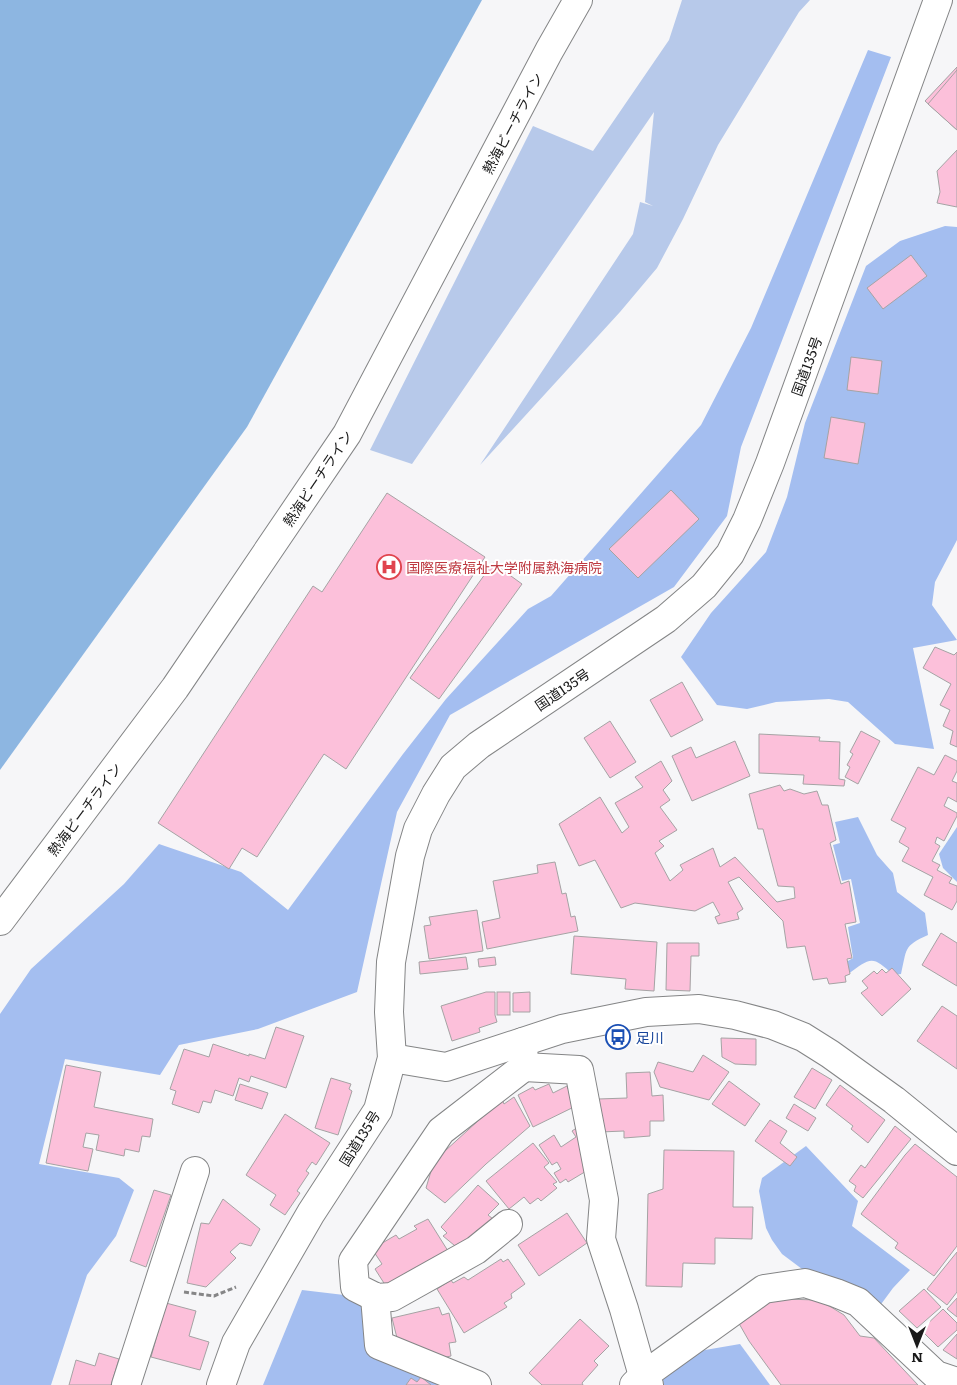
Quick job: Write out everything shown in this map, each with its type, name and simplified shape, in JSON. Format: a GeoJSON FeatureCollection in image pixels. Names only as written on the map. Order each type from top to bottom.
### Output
{"type":"FeatureCollection","features":[{"type":"Feature","properties":{"kind":"main road","name":"熱海ビーチライン"},"geometry":{"type":"LineString","coordinates":[[0,921],[175,688],[347,434],[549,51],[578,0]]}},
{"type":"Feature","properties":{"kind":"main road","name":"国道135号"},"geometry":{"type":"LineString","coordinates":[[221,1385],[236,1343],[311,1213],[378,1110],[392,1058],[389,1012],[391,962],[410,856],[418,829],[436,794],[453,767],[479,745],[666,618],[704,586],[730,554],[748,520],[770,464],[938,0]]}},
{"type":"Feature","properties":{"kind":"main road"},"geometry":{"type":"LineString","coordinates":[[508,1224],[476,1250],[392,1297],[375,1297],[354,1286],[353,1261],[441,1132],[523,1055],[562,1028],[646,1012],[699,1009],[735,1015],[803,1037],[894,1100],[957,1151]]}},
{"type":"Feature","properties":{"kind":"main road"},"geometry":{"type":"LineString","coordinates":[[392,1058],[446,1067],[523,1055],[579,1070],[604,1200],[601,1239],[624,1309],[642,1382],[764,1289],[805,1283],[858,1302],[936,1375],[957,1382]]}},
{"type":"Feature","properties":{"kind":"main road"},"geometry":{"type":"LineString","coordinates":[[126,1385],[160,1285],[195,1171]]}},
{"type":"Feature","properties":{"kind":"main road"},"geometry":{"type":"LineString","coordinates":[[375,1297],[379,1345],[477,1385]]}},
{"type":"Feature","properties":{"kind":"path"},"geometry":{"type":"LineString","coordinates":[[160,1285],[190,1294],[214,1296],[238,1286]]}},
{"type":"Feature","properties":{"kind":"shaded area"},"geometry":{"type":"Polygon","coordinates":[[[0,0],[482,0],[247,427],[0,770],[0,0]]]}},
{"type":"Feature","properties":{"kind":"shaded area"},"geometry":{"type":"Polygon","coordinates":[[[682,0],[810,0],[799,12],[718,145],[683,219],[657,268],[620,312],[480,465],[633,234],[640,202],[653,206],[645,202],[654,112],[412,464],[370,450],[533,126],[593,151],[669,40],[682,0]]]}},
{"type":"Feature","properties":{"kind":"shaded area"},"geometry":{"type":"Polygon","coordinates":[[[868,50],[891,57],[741,447],[727,516],[674,587],[450,715],[397,812],[357,992],[258,1029],[179,1045],[160,1075],[65,1059],[39,1164],[119,1178],[134,1190],[116,1236],[87,1275],[51,1385],[0,1385],[0,1014],[31,969],[124,884],[159,844],[241,872],[288,910],[446,699],[528,609],[551,596],[701,425],[751,328],[868,50]]]}},
{"type":"Feature","properties":{"kind":"shaded area"},"geometry":{"type":"Polygon","coordinates":[[[945,226],[957,227],[957,540],[935,582],[932,605],[957,640],[913,648],[934,749],[895,744],[848,702],[829,699],[776,702],[747,709],[717,705],[681,657],[711,613],[766,552],[787,497],[805,423],[866,266],[900,241],[945,226]]]}},
{"type":"Feature","properties":{"kind":"shaded area"},"geometry":{"type":"Polygon","coordinates":[[[858,817],[877,855],[893,873],[897,892],[925,913],[928,935],[914,942],[907,949],[901,974],[893,975],[880,964],[871,961],[866,962],[847,975],[848,961],[853,958],[848,927],[860,923],[851,879],[842,881],[833,845],[840,843],[835,822],[858,817]]]}},
{"type":"Feature","properties":{"kind":"shaded area"},"geometry":{"type":"Polygon","coordinates":[[[957,827],[957,882],[943,868],[939,854],[957,827]]]}},
{"type":"Feature","properties":{"kind":"shaded area"},"geometry":{"type":"Polygon","coordinates":[[[806,1146],[858,1201],[852,1226],[910,1270],[879,1307],[822,1284],[782,1254],[766,1228],[759,1191],[762,1178],[806,1146]]]}},
{"type":"Feature","properties":{"kind":"shaded area"},"geometry":{"type":"Polygon","coordinates":[[[302,1290],[361,1297],[372,1352],[450,1385],[263,1385],[302,1290]]]}},
{"type":"Feature","properties":{"kind":"shaded area"},"geometry":{"type":"Polygon","coordinates":[[[740,1344],[770,1385],[664,1385],[663,1380],[679,1359],[705,1350],[740,1344]]]}},
{"type":"Feature","properties":{"kind":"building"},"geometry":{"type":"Polygon","coordinates":[[[957,67],[957,130],[925,101],[957,67]]]}},
{"type":"Feature","properties":{"kind":"building"},"geometry":{"type":"Polygon","coordinates":[[[957,70],[957,130],[928,104],[957,70]]]}},
{"type":"Feature","properties":{"kind":"building"},"geometry":{"type":"Polygon","coordinates":[[[957,150],[957,207],[937,203],[940,192],[937,171],[957,150]]]}},
{"type":"Feature","properties":{"kind":"building"},"geometry":{"type":"Polygon","coordinates":[[[911,255],[927,276],[883,309],[867,288],[911,255]]]}},
{"type":"Feature","properties":{"kind":"building"},"geometry":{"type":"Polygon","coordinates":[[[851,357],[882,361],[878,394],[847,390],[851,357]]]}},
{"type":"Feature","properties":{"kind":"building"},"geometry":{"type":"Polygon","coordinates":[[[831,417],[865,423],[858,464],[824,458],[831,417]]]}},
{"type":"Feature","properties":{"kind":"building"},"geometry":{"type":"Polygon","coordinates":[[[671,490],[699,519],[638,578],[609,549],[671,490]]]}},
{"type":"Feature","properties":{"kind":"building"},"geometry":{"type":"Polygon","coordinates":[[[387,493],[485,557],[346,769],[324,754],[257,857],[242,848],[229,869],[158,823],[313,586],[322,592],[387,493]]]}},
{"type":"Feature","properties":{"kind":"building"},"geometry":{"type":"Polygon","coordinates":[[[493,563],[522,584],[439,699],[410,678],[493,563]]]}},
{"type":"Feature","properties":{"kind":"building"},"geometry":{"type":"Polygon","coordinates":[[[935,647],[954,655],[957,652],[957,747],[950,744],[953,731],[943,726],[950,710],[940,705],[951,684],[923,668],[935,647]]]}},
{"type":"Feature","properties":{"kind":"building"},"geometry":{"type":"Polygon","coordinates":[[[682,682],[703,720],[671,737],[650,700],[682,682]]]}},
{"type":"Feature","properties":{"kind":"building"},"geometry":{"type":"Polygon","coordinates":[[[610,721],[636,762],[610,778],[584,738],[610,721]]]}},
{"type":"Feature","properties":{"kind":"building"},"geometry":{"type":"Polygon","coordinates":[[[861,731],[880,741],[858,784],[845,777],[850,767],[847,765],[853,754],[850,752],[861,731]]]}},
{"type":"Feature","properties":{"kind":"building"},"geometry":{"type":"Polygon","coordinates":[[[759,734],[820,737],[819,741],[840,742],[839,779],[845,780],[844,786],[803,784],[804,775],[759,773],[759,734]]]}},
{"type":"Feature","properties":{"kind":"building"},"geometry":{"type":"Polygon","coordinates":[[[735,741],[750,776],[692,801],[672,756],[691,747],[696,758],[735,741]]]}},
{"type":"Feature","properties":{"kind":"building"},"geometry":{"type":"Polygon","coordinates":[[[945,755],[957,761],[957,771],[952,781],[957,783],[957,802],[948,797],[944,806],[957,813],[957,816],[944,841],[937,837],[935,843],[940,846],[932,861],[940,865],[937,870],[952,878],[949,883],[957,886],[957,901],[952,910],[924,895],[933,877],[902,861],[909,848],[899,842],[906,828],[891,820],[918,767],[934,775],[945,755]]]}},
{"type":"Feature","properties":{"kind":"building"},"geometry":{"type":"Polygon","coordinates":[[[661,761],[672,781],[663,790],[670,800],[660,807],[677,830],[659,841],[664,846],[655,853],[670,881],[683,870],[680,865],[713,848],[720,867],[735,857],[777,902],[795,898],[794,887],[778,886],[763,829],[758,829],[749,794],[780,785],[784,791],[790,789],[804,794],[817,791],[822,805],[828,805],[836,840],[830,843],[841,884],[849,881],[856,922],[845,924],[852,958],[847,959],[850,974],[845,976],[846,982],[829,984],[827,978],[813,980],[805,946],[787,948],[783,921],[739,877],[728,882],[743,909],[737,913],[739,919],[718,924],[715,917],[720,915],[713,902],[695,911],[635,903],[621,908],[595,860],[579,866],[559,824],[600,797],[622,833],[629,827],[615,803],[643,787],[635,777],[661,761]]]}},
{"type":"Feature","properties":{"kind":"building"},"geometry":{"type":"Polygon","coordinates":[[[555,862],[562,894],[566,893],[571,917],[575,916],[578,931],[487,949],[482,922],[500,918],[493,881],[538,873],[537,865],[555,862]]]}},
{"type":"Feature","properties":{"kind":"building"},"geometry":{"type":"Polygon","coordinates":[[[477,910],[483,951],[429,959],[424,926],[431,925],[429,917],[477,910]]]}},
{"type":"Feature","properties":{"kind":"building"},"geometry":{"type":"Polygon","coordinates":[[[941,933],[957,943],[957,986],[922,965],[941,933]]]}},
{"type":"Feature","properties":{"kind":"building"},"geometry":{"type":"Polygon","coordinates":[[[574,936],[657,942],[654,991],[625,989],[626,979],[571,974],[574,936]]]}},
{"type":"Feature","properties":{"kind":"building"},"geometry":{"type":"Polygon","coordinates":[[[667,943],[699,943],[699,956],[691,956],[690,991],[666,990],[667,943]]]}},
{"type":"Feature","properties":{"kind":"building"},"geometry":{"type":"Polygon","coordinates":[[[466,957],[468,969],[420,974],[419,962],[466,957]]]}},
{"type":"Feature","properties":{"kind":"building"},"geometry":{"type":"Polygon","coordinates":[[[495,957],[496,965],[479,967],[478,959],[495,957]]]}},
{"type":"Feature","properties":{"kind":"building"},"geometry":{"type":"Polygon","coordinates":[[[892,968],[911,989],[882,1016],[861,993],[868,988],[862,981],[874,971],[877,974],[882,969],[886,973],[892,968]]]}},
{"type":"Feature","properties":{"kind":"building"},"geometry":{"type":"Polygon","coordinates":[[[486,992],[495,992],[495,1015],[497,1022],[479,1028],[480,1032],[452,1041],[441,1006],[486,992]]]}},
{"type":"Feature","properties":{"kind":"building"},"geometry":{"type":"Polygon","coordinates":[[[497,992],[510,992],[510,1015],[497,1015],[497,992]]]}},
{"type":"Feature","properties":{"kind":"building"},"geometry":{"type":"Polygon","coordinates":[[[530,992],[530,1012],[513,1012],[513,993],[530,992]]]}},
{"type":"Feature","properties":{"kind":"building"},"geometry":{"type":"Polygon","coordinates":[[[942,1006],[957,1016],[957,1069],[917,1041],[942,1006]]]}},
{"type":"Feature","properties":{"kind":"building"},"geometry":{"type":"Polygon","coordinates":[[[276,1027],[304,1036],[286,1088],[251,1076],[249,1082],[239,1078],[233,1096],[215,1090],[211,1103],[203,1101],[199,1113],[172,1104],[176,1091],[170,1089],[184,1049],[209,1057],[213,1044],[249,1056],[249,1054],[265,1059],[276,1027]]]}},
{"type":"Feature","properties":{"kind":"building"},"geometry":{"type":"Polygon","coordinates":[[[721,1038],[756,1039],[756,1065],[735,1064],[722,1057],[721,1038]]]}},
{"type":"Feature","properties":{"kind":"building"},"geometry":{"type":"Polygon","coordinates":[[[703,1055],[729,1072],[709,1100],[660,1087],[654,1072],[658,1062],[693,1072],[703,1055]]]}},
{"type":"Feature","properties":{"kind":"building"},"geometry":{"type":"Polygon","coordinates":[[[66,1065],[101,1072],[94,1107],[153,1119],[150,1137],[142,1136],[139,1152],[125,1149],[124,1156],[96,1150],[99,1135],[86,1133],[83,1147],[93,1149],[88,1171],[46,1163],[66,1065]]]}},
{"type":"Feature","properties":{"kind":"building"},"geometry":{"type":"Polygon","coordinates":[[[812,1068],[832,1080],[815,1109],[794,1097],[812,1068]]]}},
{"type":"Feature","properties":{"kind":"building"},"geometry":{"type":"Polygon","coordinates":[[[650,1072],[652,1096],[663,1095],[664,1121],[650,1121],[650,1136],[624,1138],[624,1131],[600,1132],[598,1099],[627,1098],[626,1073],[650,1072]]]}},
{"type":"Feature","properties":{"kind":"building"},"geometry":{"type":"Polygon","coordinates":[[[331,1078],[351,1084],[349,1089],[352,1091],[338,1135],[315,1128],[331,1078]]]}},
{"type":"Feature","properties":{"kind":"building"},"geometry":{"type":"Polygon","coordinates":[[[729,1081],[760,1104],[745,1126],[712,1104],[729,1081]]]}},
{"type":"Feature","properties":{"kind":"building"},"geometry":{"type":"Polygon","coordinates":[[[240,1084],[268,1093],[262,1109],[235,1100],[240,1084]]]}},
{"type":"Feature","properties":{"kind":"building"},"geometry":{"type":"Polygon","coordinates":[[[549,1084],[553,1093],[567,1086],[568,1089],[572,1087],[580,1104],[533,1127],[518,1095],[533,1087],[535,1090],[549,1084]]]}},
{"type":"Feature","properties":{"kind":"building"},"geometry":{"type":"Polygon","coordinates":[[[840,1085],[885,1120],[868,1143],[851,1129],[853,1126],[826,1105],[840,1085]]]}},
{"type":"Feature","properties":{"kind":"building"},"geometry":{"type":"Polygon","coordinates":[[[514,1097],[530,1126],[445,1203],[426,1188],[434,1161],[502,1099],[504,1104],[514,1097]]]}},
{"type":"Feature","properties":{"kind":"building"},"geometry":{"type":"Polygon","coordinates":[[[794,1104],[816,1118],[808,1131],[786,1118],[794,1104]]]}},
{"type":"Feature","properties":{"kind":"building"},"geometry":{"type":"Polygon","coordinates":[[[285,1114],[330,1143],[316,1165],[312,1162],[306,1171],[309,1173],[297,1191],[300,1193],[285,1215],[270,1205],[276,1195],[246,1175],[285,1114]]]}},
{"type":"Feature","properties":{"kind":"building"},"geometry":{"type":"Polygon","coordinates":[[[770,1120],[787,1131],[780,1143],[797,1157],[790,1166],[755,1141],[770,1120]]]}},
{"type":"Feature","properties":{"kind":"building"},"geometry":{"type":"Polygon","coordinates":[[[581,1125],[593,1167],[568,1182],[566,1179],[560,1183],[554,1173],[561,1169],[557,1162],[552,1165],[539,1145],[554,1135],[561,1147],[576,1137],[572,1131],[581,1125]]]}},
{"type":"Feature","properties":{"kind":"building"},"geometry":{"type":"Polygon","coordinates":[[[895,1126],[911,1139],[863,1198],[854,1191],[856,1186],[849,1181],[861,1165],[865,1168],[895,1126]]]}},
{"type":"Feature","properties":{"kind":"building"},"geometry":{"type":"Polygon","coordinates":[[[533,1143],[549,1163],[544,1167],[557,1182],[553,1184],[557,1188],[541,1201],[538,1198],[530,1204],[524,1197],[509,1209],[486,1181],[533,1143]]]}},
{"type":"Feature","properties":{"kind":"building"},"geometry":{"type":"Polygon","coordinates":[[[915,1144],[957,1177],[957,1246],[934,1276],[895,1248],[898,1243],[861,1214],[915,1144]]]}},
{"type":"Feature","properties":{"kind":"building"},"geometry":{"type":"Polygon","coordinates":[[[664,1150],[734,1151],[733,1207],[753,1207],[752,1239],[715,1238],[715,1264],[683,1263],[682,1287],[646,1286],[648,1194],[663,1189],[664,1150]]]}},
{"type":"Feature","properties":{"kind":"building"},"geometry":{"type":"Polygon","coordinates":[[[478,1185],[499,1204],[488,1215],[493,1219],[481,1233],[477,1230],[460,1250],[443,1236],[447,1233],[441,1227],[478,1185]]]}},
{"type":"Feature","properties":{"kind":"building"},"geometry":{"type":"Polygon","coordinates":[[[154,1190],[171,1195],[146,1267],[130,1261],[154,1190]]]}},
{"type":"Feature","properties":{"kind":"building"},"geometry":{"type":"Polygon","coordinates":[[[223,1199],[260,1229],[251,1246],[240,1243],[230,1252],[236,1258],[206,1287],[187,1283],[201,1223],[209,1224],[223,1199]]]}},
{"type":"Feature","properties":{"kind":"building"},"geometry":{"type":"Polygon","coordinates":[[[567,1213],[587,1243],[539,1276],[518,1245],[567,1213]]]}},
{"type":"Feature","properties":{"kind":"building"},"geometry":{"type":"Polygon","coordinates":[[[428,1219],[448,1251],[389,1291],[375,1269],[382,1264],[372,1249],[396,1235],[399,1239],[417,1229],[414,1226],[428,1219]]]}},
{"type":"Feature","properties":{"kind":"building"},"geometry":{"type":"Polygon","coordinates":[[[957,1252],[957,1292],[947,1305],[927,1289],[957,1252]]]}},
{"type":"Feature","properties":{"kind":"building"},"geometry":{"type":"Polygon","coordinates":[[[501,1259],[503,1262],[508,1259],[525,1284],[511,1294],[512,1298],[504,1303],[507,1307],[464,1333],[437,1289],[451,1280],[453,1283],[464,1277],[468,1280],[501,1259]]]}},
{"type":"Feature","properties":{"kind":"building"},"geometry":{"type":"Polygon","coordinates":[[[924,1289],[941,1307],[917,1328],[899,1311],[924,1289]]]}},
{"type":"Feature","properties":{"kind":"building"},"geometry":{"type":"Polygon","coordinates":[[[957,1298],[957,1317],[947,1309],[957,1298]]]}},
{"type":"Feature","properties":{"kind":"building"},"geometry":{"type":"Polygon","coordinates":[[[784,1299],[817,1300],[844,1315],[860,1336],[874,1338],[918,1385],[781,1385],[749,1341],[737,1320],[770,1302],[784,1299]]]}},
{"type":"Feature","properties":{"kind":"building"},"geometry":{"type":"Polygon","coordinates":[[[166,1303],[196,1311],[189,1336],[209,1342],[200,1370],[151,1357],[166,1303]]]}},
{"type":"Feature","properties":{"kind":"building"},"geometry":{"type":"Polygon","coordinates":[[[439,1307],[442,1315],[449,1313],[456,1342],[449,1343],[451,1356],[437,1359],[399,1346],[392,1318],[439,1307]]]}},
{"type":"Feature","properties":{"kind":"building"},"geometry":{"type":"Polygon","coordinates":[[[943,1309],[957,1323],[957,1330],[938,1347],[921,1330],[943,1309]]]}},
{"type":"Feature","properties":{"kind":"building"},"geometry":{"type":"Polygon","coordinates":[[[580,1319],[609,1346],[594,1361],[598,1365],[582,1383],[583,1385],[542,1385],[529,1373],[580,1319]]]}},
{"type":"Feature","properties":{"kind":"building"},"geometry":{"type":"Polygon","coordinates":[[[957,1334],[957,1359],[943,1350],[957,1334]]]}},
{"type":"Feature","properties":{"kind":"building"},"geometry":{"type":"Polygon","coordinates":[[[99,1353],[119,1359],[111,1385],[69,1385],[76,1360],[95,1366],[99,1353]]]}},
{"type":"Feature","properties":{"kind":"building"},"geometry":{"type":"Polygon","coordinates":[[[421,1377],[431,1385],[406,1385],[411,1378],[417,1382],[421,1377]]]}},
{"type":"Feature","properties":{"kind":"place","name":"国際医療福祉大学附属熱海病院"},"geometry":{"type":"Point","coordinates":[389,567]}},
{"type":"Feature","properties":{"kind":"place","name":"足川"},"geometry":{"type":"Point","coordinates":[618,1037]}}]}
